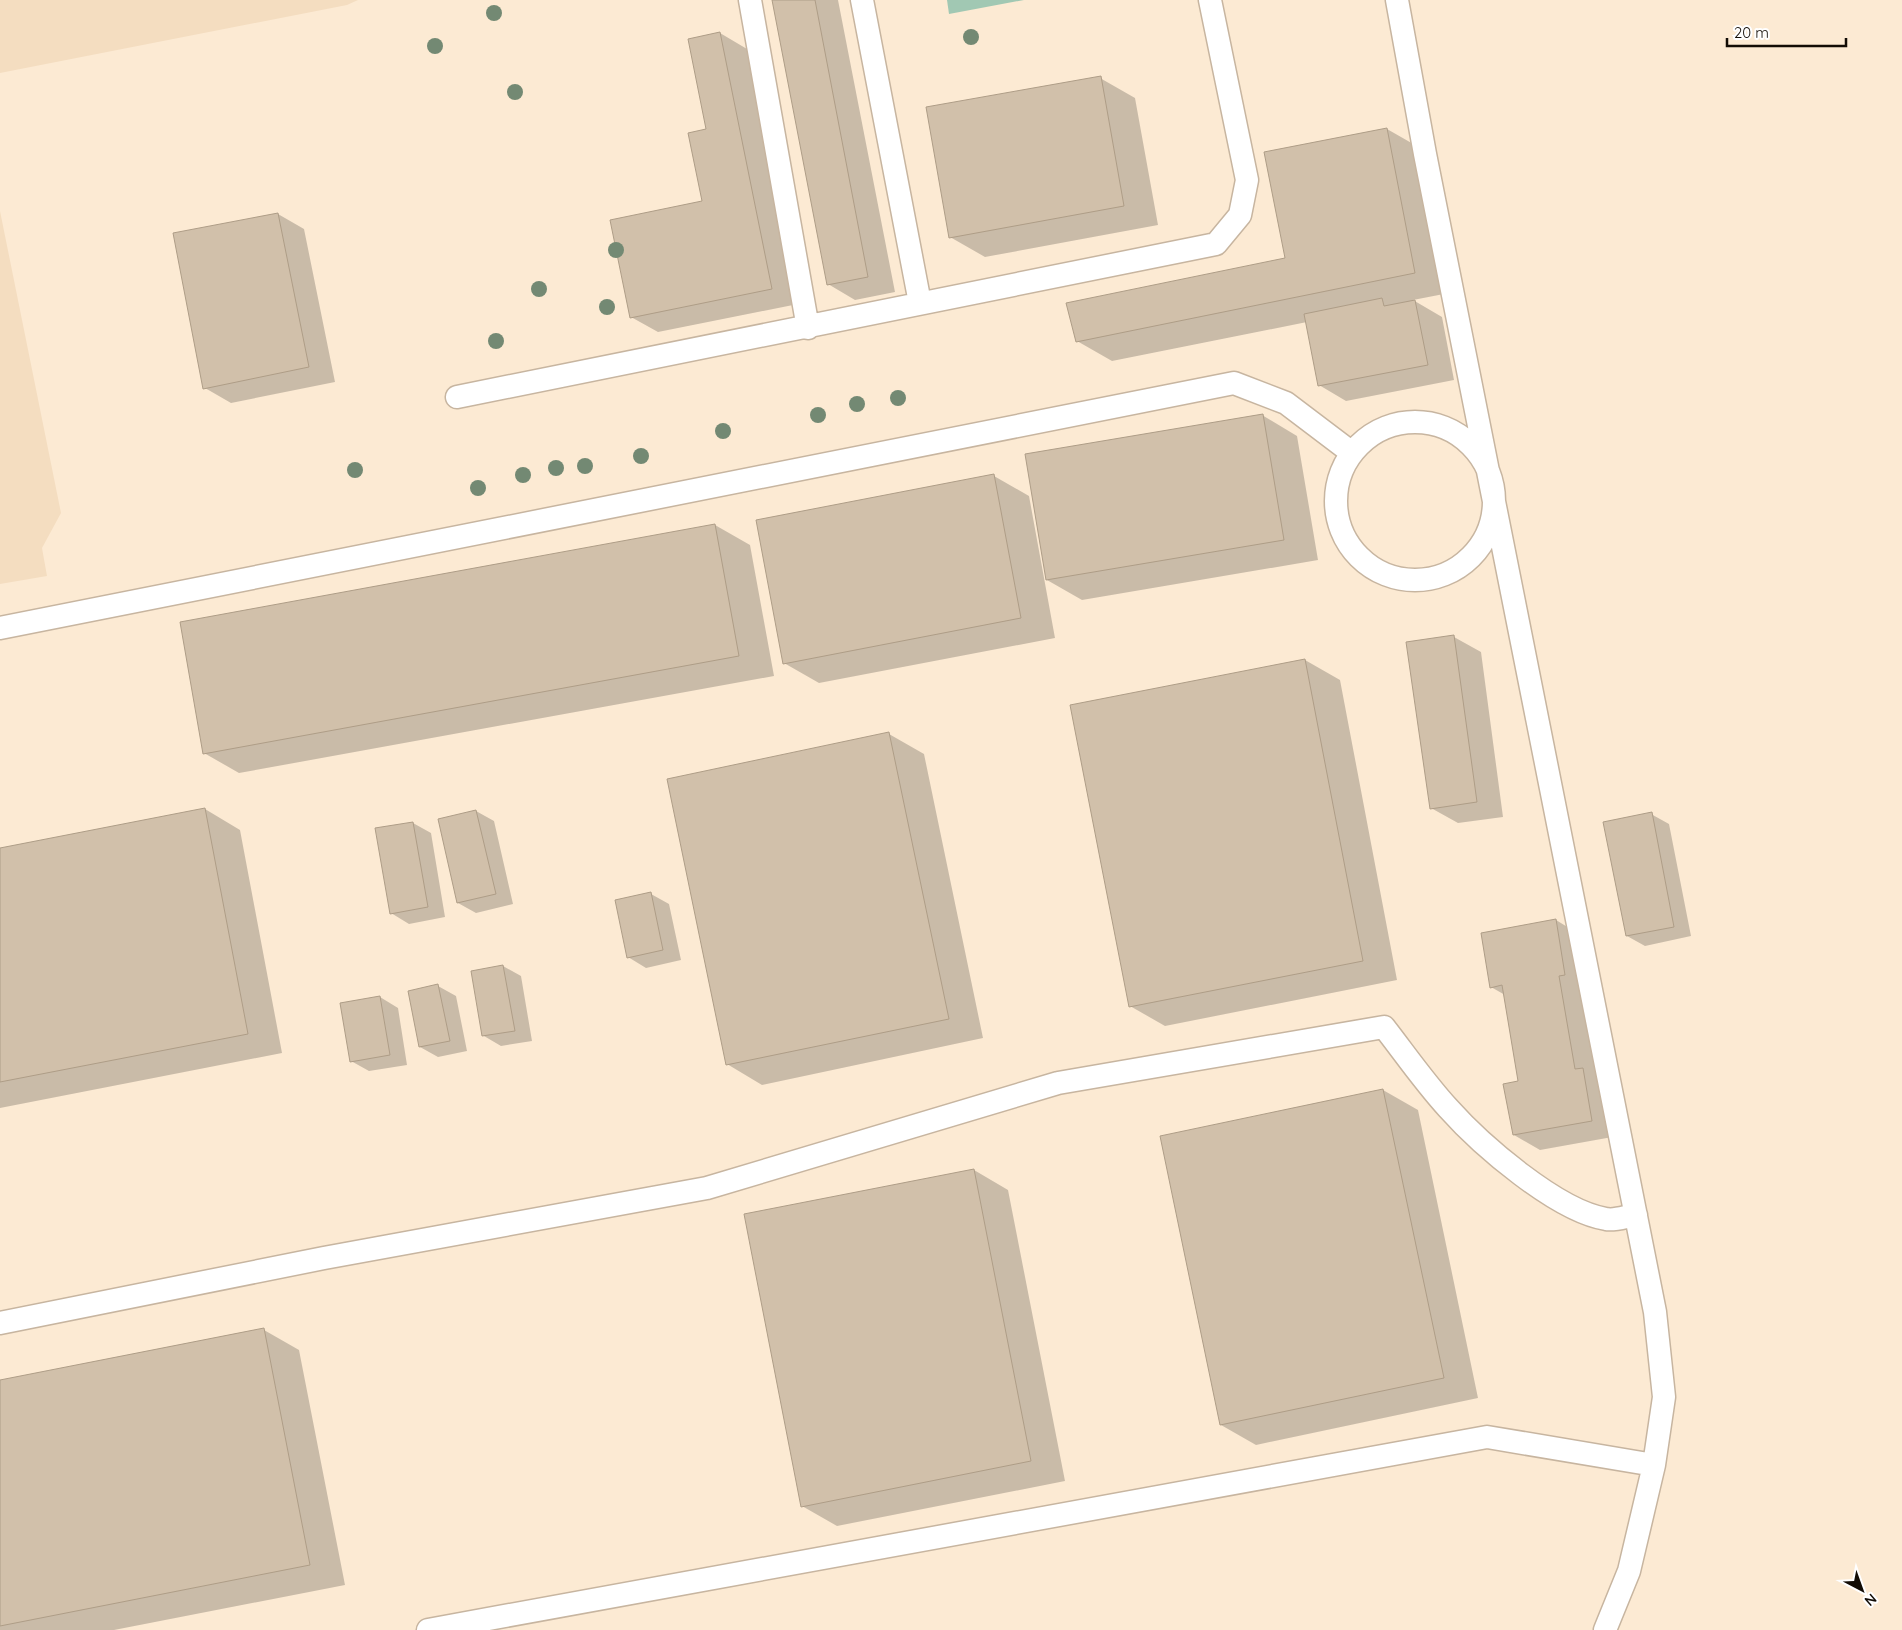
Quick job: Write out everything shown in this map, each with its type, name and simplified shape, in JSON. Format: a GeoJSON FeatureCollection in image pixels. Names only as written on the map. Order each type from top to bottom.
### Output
{"type":"FeatureCollection","features":[{"type":"Feature","properties":{"kind":"lane"},"geometry":{"type":"LineString","coordinates":[[750,0],[808,328]]}},
{"type":"Feature","properties":{"kind":"lane"},"geometry":{"type":"LineString","coordinates":[[862,0],[920,303]]}},
{"type":"Feature","properties":{"kind":"lane"},"geometry":{"type":"LineString","coordinates":[[457,397],[808,328],[920,303],[1216,244],[1240,215],[1246,180],[1210,0]]}},
{"type":"Feature","properties":{"kind":"lane"},"geometry":{"type":"LineString","coordinates":[[1397,0],[1424,154],[1493,489],[1655,1312],[1664,1397],[1654,1465],[1629,1571],[1605,1630]]}},
{"type":"Feature","properties":{"kind":"lane"},"geometry":{"type":"LineString","coordinates":[[0,628],[1234,383],[1286,403],[1352,453]]}},
{"type":"Feature","properties":{"kind":"lane"},"geometry":{"type":"LineString","coordinates":[[1409,420],[1437,424],[1462,436],[1479,453],[1490,474],[1495,499],[1491,523],[1481,546],[1464,564],[1443,575],[1416,581],[1389,577],[1365,564],[1346,543],[1336,518],[1335,490],[1343,464],[1352,453],[1360,442],[1383,427],[1409,420]]}},
{"type":"Feature","properties":{"kind":"lane"},"geometry":{"type":"LineString","coordinates":[[0,1323],[324,1258],[707,1188],[1058,1083],[1384,1027],[1448,1108],[1479,1138],[1546,1192],[1580,1212],[1608,1220],[1636,1215]]}},
{"type":"Feature","properties":{"kind":"lane"},"geometry":{"type":"LineString","coordinates":[[428,1630],[1487,1437],[1654,1465]]}},
{"type":"Feature","properties":{"kind":"shaded area"},"geometry":{"type":"Polygon","coordinates":[[[0,0],[358,0],[347,5],[0,73],[0,0]]]}},
{"type":"Feature","properties":{"kind":"shaded area"},"geometry":{"type":"Polygon","coordinates":[[[0,211],[61,513],[42,548],[47,576],[0,584],[0,211]]]}},
{"type":"Feature","properties":{"kind":"green space"},"geometry":{"type":"Polygon","coordinates":[[[947,0],[1024,0],[949,14],[947,0]]]}},
{"type":"Feature","properties":{"kind":"building"},"geometry":{"type":"Polygon","coordinates":[[[772,0],[815,0],[868,277],[827,285],[772,0]]]}},
{"type":"Feature","properties":{"kind":"building"},"geometry":{"type":"Polygon","coordinates":[[[720,32],[772,289],[630,318],[610,220],[702,201],[688,133],[706,129],[688,39],[720,32]]]}},
{"type":"Feature","properties":{"kind":"building"},"geometry":{"type":"Polygon","coordinates":[[[1101,76],[1124,206],[949,238],[926,107],[1101,76]]]}},
{"type":"Feature","properties":{"kind":"building"},"geometry":{"type":"Polygon","coordinates":[[[1387,128],[1415,273],[1076,342],[1066,303],[1285,258],[1264,152],[1387,128]]]}},
{"type":"Feature","properties":{"kind":"building"},"geometry":{"type":"Polygon","coordinates":[[[278,213],[309,367],[203,389],[173,233],[278,213]]]}},
{"type":"Feature","properties":{"kind":"building"},"geometry":{"type":"Polygon","coordinates":[[[1382,298],[1384,306],[1415,300],[1428,365],[1318,386],[1304,314],[1382,298]]]}},
{"type":"Feature","properties":{"kind":"building"},"geometry":{"type":"Polygon","coordinates":[[[1263,414],[1284,540],[1046,580],[1025,454],[1263,414]]]}},
{"type":"Feature","properties":{"kind":"building"},"geometry":{"type":"Polygon","coordinates":[[[994,474],[1021,618],[783,664],[756,520],[994,474]]]}},
{"type":"Feature","properties":{"kind":"building"},"geometry":{"type":"Polygon","coordinates":[[[715,524],[739,656],[203,754],[180,622],[715,524]]]}},
{"type":"Feature","properties":{"kind":"building"},"geometry":{"type":"Polygon","coordinates":[[[1454,635],[1477,802],[1430,809],[1406,642],[1454,635]]]}},
{"type":"Feature","properties":{"kind":"building"},"geometry":{"type":"Polygon","coordinates":[[[1305,659],[1363,961],[1129,1007],[1070,705],[1305,659]]]}},
{"type":"Feature","properties":{"kind":"building"},"geometry":{"type":"Polygon","coordinates":[[[889,732],[949,1019],[726,1065],[667,779],[889,732]]]}},
{"type":"Feature","properties":{"kind":"building"},"geometry":{"type":"Polygon","coordinates":[[[205,808],[248,1034],[0,1082],[0,848],[205,808]]]}},
{"type":"Feature","properties":{"kind":"building"},"geometry":{"type":"Polygon","coordinates":[[[476,810],[496,894],[457,903],[438,819],[476,810]]]}},
{"type":"Feature","properties":{"kind":"building"},"geometry":{"type":"Polygon","coordinates":[[[1652,812],[1674,927],[1626,936],[1603,822],[1652,812]]]}},
{"type":"Feature","properties":{"kind":"building"},"geometry":{"type":"Polygon","coordinates":[[[413,822],[428,907],[390,914],[375,828],[413,822]]]}},
{"type":"Feature","properties":{"kind":"building"},"geometry":{"type":"Polygon","coordinates":[[[651,892],[663,950],[627,958],[615,900],[651,892]]]}},
{"type":"Feature","properties":{"kind":"building"},"geometry":{"type":"Polygon","coordinates":[[[1556,919],[1565,975],[1559,976],[1575,1069],[1583,1068],[1592,1121],[1513,1135],[1503,1084],[1518,1081],[1502,985],[1490,988],[1481,933],[1556,919]]]}},
{"type":"Feature","properties":{"kind":"building"},"geometry":{"type":"Polygon","coordinates":[[[503,965],[515,1031],[482,1036],[471,971],[503,965]]]}},
{"type":"Feature","properties":{"kind":"building"},"geometry":{"type":"Polygon","coordinates":[[[438,984],[450,1041],[419,1047],[408,991],[438,984]]]}},
{"type":"Feature","properties":{"kind":"building"},"geometry":{"type":"Polygon","coordinates":[[[380,996],[390,1055],[350,1062],[340,1003],[380,996]]]}},
{"type":"Feature","properties":{"kind":"building"},"geometry":{"type":"Polygon","coordinates":[[[1383,1089],[1444,1378],[1220,1425],[1160,1136],[1383,1089]]]}},
{"type":"Feature","properties":{"kind":"building"},"geometry":{"type":"Polygon","coordinates":[[[974,1169],[1031,1461],[801,1507],[744,1214],[974,1169]]]}},
{"type":"Feature","properties":{"kind":"building"},"geometry":{"type":"Polygon","coordinates":[[[264,1328],[310,1565],[0,1626],[0,1380],[264,1328]]]}}]}
